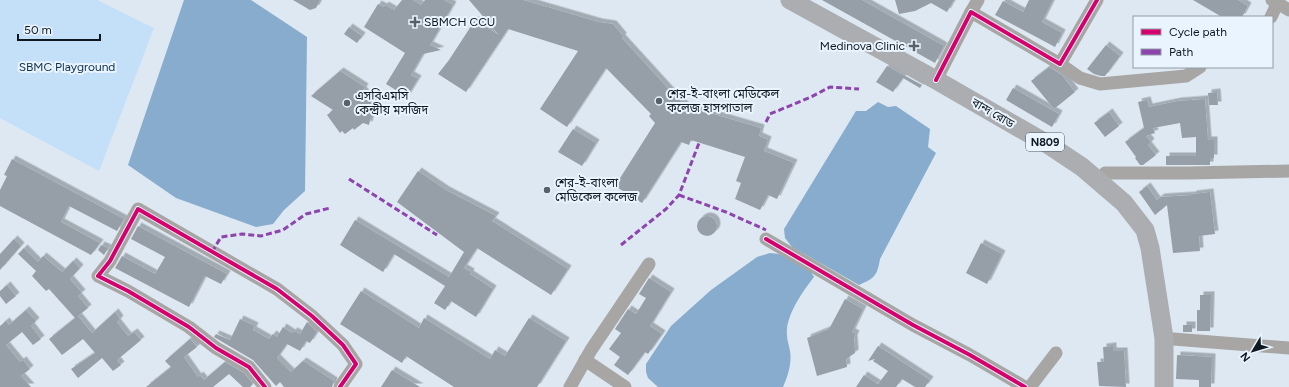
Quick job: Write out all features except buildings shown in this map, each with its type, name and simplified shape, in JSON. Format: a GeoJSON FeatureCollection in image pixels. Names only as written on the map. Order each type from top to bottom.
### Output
{"type":"FeatureCollection","features":[{"type":"Feature","properties":{"kind":"highway","name":"বান্দ রোড"},"geometry":{"type":"LineString","coordinates":[[790,0],[1054,135],[1105,173],[1141,204],[1151,222],[1161,249],[1173,339],[1174,387]]}},
{"type":"Feature","properties":{"kind":"highway","name":"বান্দ রোড"},"geometry":{"type":"LineString","coordinates":[[810,0],[886,43],[1049,144],[1082,167],[1124,203],[1144,230],[1153,261],[1164,338],[1164,387]]}},
{"type":"Feature","properties":{"kind":"street"},"geometry":{"type":"LineString","coordinates":[[938,75],[978,0]]}},
{"type":"Feature","properties":{"kind":"street"},"geometry":{"type":"LineString","coordinates":[[1060,64],[1097,0]]}},
{"type":"Feature","properties":{"kind":"street"},"geometry":{"type":"LineString","coordinates":[[1271,16],[1276,1],[1289,10]]}},
{"type":"Feature","properties":{"kind":"street"},"geometry":{"type":"LineString","coordinates":[[971,12],[1060,64],[1080,78],[1100,84],[1186,76],[1198,68]]}},
{"type":"Feature","properties":{"kind":"street"},"geometry":{"type":"LineString","coordinates":[[1105,173],[1195,173],[1289,170]]}},
{"type":"Feature","properties":{"kind":"street"},"geometry":{"type":"LineString","coordinates":[[265,387],[249,367],[216,348],[189,327],[128,291],[98,276],[110,261],[138,209],[276,289],[312,316],[343,345],[356,364],[340,387]]}},
{"type":"Feature","properties":{"kind":"street"},"geometry":{"type":"LineString","coordinates":[[766,239],[913,325],[970,355],[1025,387]]}},
{"type":"Feature","properties":{"kind":"street"},"geometry":{"type":"LineString","coordinates":[[570,387],[585,360],[649,264]]}},
{"type":"Feature","properties":{"kind":"street"},"geometry":{"type":"LineString","coordinates":[[1173,339],[1289,348]]}},
{"type":"Feature","properties":{"kind":"street"},"geometry":{"type":"LineString","coordinates":[[1030,387],[1056,352]]}},
{"type":"Feature","properties":{"kind":"street"},"geometry":{"type":"LineString","coordinates":[[585,360],[625,387]]}},
{"type":"Feature","properties":{"kind":"green space","name":"SBMC Playground"},"geometry":{"type":"Polygon","coordinates":[[[0,0],[97,0],[154,28],[99,171],[0,118],[0,0]]]}},
{"type":"Feature","properties":{"kind":"shaded area"},"geometry":{"type":"Polygon","coordinates":[[[184,0],[251,0],[307,37],[305,191],[284,210],[273,224],[256,227],[176,198],[128,165],[184,0]]]}},
{"type":"Feature","properties":{"kind":"shaded area"},"geometry":{"type":"Polygon","coordinates":[[[878,102],[888,107],[896,106],[930,129],[928,147],[936,153],[880,259],[876,273],[872,278],[859,285],[792,247],[785,238],[784,229],[856,111],[866,111],[878,102]]]}},
{"type":"Feature","properties":{"kind":"shaded area"},"geometry":{"type":"Polygon","coordinates":[[[770,253],[779,254],[809,269],[814,277],[800,296],[789,320],[787,335],[790,351],[790,365],[783,387],[658,387],[648,378],[646,364],[671,326],[711,290],[757,257],[770,253]]]}},
{"type":"Feature","properties":{"kind":"marked path"},"geometry":{"type":"LineString","coordinates":[[766,122],[770,114],[811,97],[830,87],[859,89]]}},
{"type":"Feature","properties":{"kind":"marked path"},"geometry":{"type":"LineString","coordinates":[[621,245],[666,209],[679,195],[699,143]]}},
{"type":"Feature","properties":{"kind":"marked path"},"geometry":{"type":"LineString","coordinates":[[349,179],[437,235]]}},
{"type":"Feature","properties":{"kind":"marked path"},"geometry":{"type":"LineString","coordinates":[[679,195],[726,212],[766,230]]}},
{"type":"Feature","properties":{"kind":"marked path"},"geometry":{"type":"LineString","coordinates":[[212,252],[221,237],[242,234],[261,236],[283,230],[306,214],[330,208]]}},
{"type":"Feature","properties":{"kind":"cycle path"},"geometry":{"type":"LineString","coordinates":[[936,80],[971,12],[1060,64],[1097,0]]}},
{"type":"Feature","properties":{"kind":"cycle path"},"geometry":{"type":"LineString","coordinates":[[265,387],[249,367],[216,348],[189,327],[128,291],[98,276],[110,261],[138,209],[277,289],[312,316],[343,345],[356,364],[340,387]]}},
{"type":"Feature","properties":{"kind":"cycle path"},"geometry":{"type":"LineString","coordinates":[[766,239],[913,325],[970,355],[1025,387]]}},
{"type":"Feature","properties":{"kind":"place","name":"SBMCH CCU"},"geometry":{"type":"Point","coordinates":[415,22]}},
{"type":"Feature","properties":{"kind":"place","name":"Medinova Clinic"},"geometry":{"type":"Point","coordinates":[914,46]}},
{"type":"Feature","properties":{"kind":"place","name":"শের-ই-বাংলা মেডিকেল কলেজ হাসপাতাল"},"geometry":{"type":"Point","coordinates":[659,101]}},
{"type":"Feature","properties":{"kind":"place","name":"এসবিএমসি কেন্দ্রীয় মসজিদ"},"geometry":{"type":"Point","coordinates":[347,103]}},
{"type":"Feature","properties":{"kind":"place","name":"শের-ই-বাংলা মেডিকেল কলেজ"},"geometry":{"type":"Point","coordinates":[547,190]}}]}
